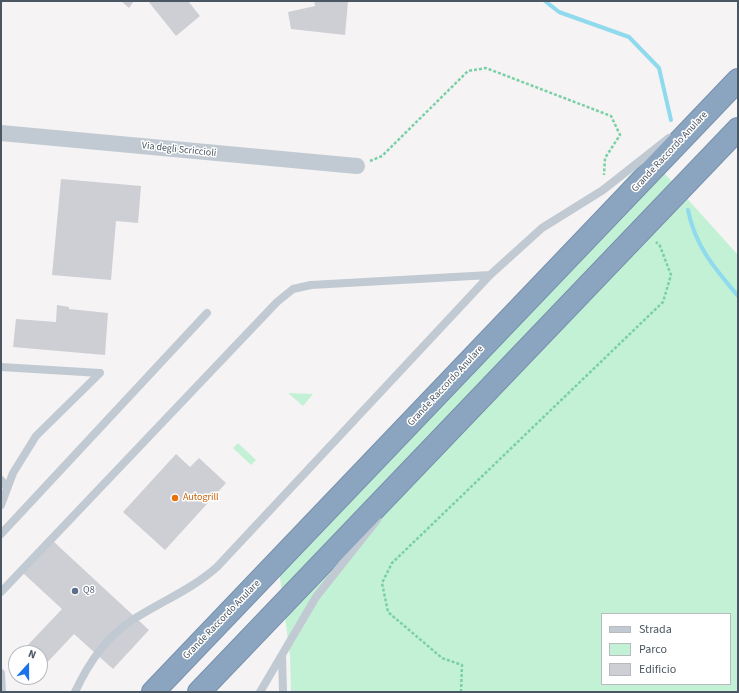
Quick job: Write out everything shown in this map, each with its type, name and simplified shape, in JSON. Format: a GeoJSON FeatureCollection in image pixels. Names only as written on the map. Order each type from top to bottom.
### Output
{"type":"FeatureCollection","features":[{"type":"Feature","properties":{"kind":"highway","name":"Grande Raccordo Anulare"},"geometry":{"type":"LineString","coordinates":[[154,692],[738,80]]}},
{"type":"Feature","properties":{"kind":"highway"},"geometry":{"type":"LineString","coordinates":[[199,692],[738,129]]}},
{"type":"Feature","properties":{"kind":"street","name":"Via degli Scriccioli"},"geometry":{"type":"LineString","coordinates":[[1,133],[357,166]]}},
{"type":"Feature","properties":{"kind":"lane"},"geometry":{"type":"LineString","coordinates":[[75,692],[90,663],[119,630],[137,617],[195,585],[217,567],[490,276],[542,228],[603,190],[719,100]]}},
{"type":"Feature","properties":{"kind":"lane"},"geometry":{"type":"LineString","coordinates":[[1,592],[277,302],[294,289],[311,285],[490,276]]}},
{"type":"Feature","properties":{"kind":"lane"},"geometry":{"type":"LineString","coordinates":[[1,534],[207,313]]}},
{"type":"Feature","properties":{"kind":"lane"},"geometry":{"type":"LineString","coordinates":[[1,367],[100,373],[36,436],[14,473],[1,505]]}},
{"type":"Feature","properties":{"kind":"lane"},"geometry":{"type":"LineString","coordinates":[[260,692],[316,597],[360,542],[412,470]]}},
{"type":"Feature","properties":{"kind":"lane"},"geometry":{"type":"LineString","coordinates":[[1,480],[8,488]]}},
{"type":"Feature","properties":{"kind":"lane"},"geometry":{"type":"LineString","coordinates":[[282,654],[283,692]]}},
{"type":"Feature","properties":{"kind":"lane"},"geometry":{"type":"LineString","coordinates":[[1,673],[2,692]]}},
{"type":"Feature","properties":{"kind":"path"},"geometry":{"type":"LineString","coordinates":[[357,166],[382,156],[468,71],[486,68],[611,116],[620,135],[605,158],[603,190]]}},
{"type":"Feature","properties":{"kind":"path"},"geometry":{"type":"LineString","coordinates":[[461,692],[462,665],[442,658],[388,612],[382,583],[392,563],[663,302],[671,275],[660,246],[656,242]]}},
{"type":"Feature","properties":{"kind":"green space"},"geometry":{"type":"Polygon","coordinates":[[[648,155],[738,255],[738,692],[291,692],[290,656],[278,562],[323,515],[648,155]]]}},
{"type":"Feature","properties":{"kind":"green space"},"geometry":{"type":"Polygon","coordinates":[[[288,393],[313,394],[303,406],[288,393]]]}},
{"type":"Feature","properties":{"kind":"green space"},"geometry":{"type":"Polygon","coordinates":[[[238,443],[256,460],[251,465],[233,448],[238,443]]]}},
{"type":"Feature","properties":{"kind":"building"},"geometry":{"type":"Polygon","coordinates":[[[121,1],[134,1],[129,8],[121,1]]]}},
{"type":"Feature","properties":{"kind":"building"},"geometry":{"type":"Polygon","coordinates":[[[148,1],[188,1],[200,16],[176,36],[148,1]]]}},
{"type":"Feature","properties":{"kind":"building"},"geometry":{"type":"Polygon","coordinates":[[[314,1],[348,1],[345,35],[291,29],[288,12],[315,6],[314,1]]]}},
{"type":"Feature","properties":{"kind":"building"},"geometry":{"type":"Polygon","coordinates":[[[61,179],[141,186],[138,223],[116,221],[111,280],[52,275],[61,179]]]}},
{"type":"Feature","properties":{"kind":"building"},"geometry":{"type":"Polygon","coordinates":[[[57,305],[69,307],[69,309],[108,313],[105,355],[13,347],[16,319],[56,322],[57,305]]]}},
{"type":"Feature","properties":{"kind":"building","name":"Autogrill"},"geometry":{"type":"Polygon","coordinates":[[[176,454],[190,467],[199,458],[226,483],[165,550],[123,512],[176,454]]]}},
{"type":"Feature","properties":{"kind":"building","name":"Q8"},"geometry":{"type":"Polygon","coordinates":[[[53,541],[149,630],[113,669],[74,634],[48,662],[48,645],[28,645],[62,609],[23,573],[53,541]]]}},
{"type":"Feature","properties":{"kind":"waterway"},"geometry":{"type":"LineString","coordinates":[[545,1],[559,12],[629,37],[659,68],[671,120]]}},
{"type":"Feature","properties":{"kind":"waterway"},"geometry":{"type":"LineString","coordinates":[[688,210],[691,223],[701,246],[721,276],[738,296]]}},
{"type":"Feature","properties":{"kind":"place","name":"Autogrill"},"geometry":{"type":"Point","coordinates":[175,498]}},
{"type":"Feature","properties":{"kind":"place","name":"Q8"},"geometry":{"type":"Point","coordinates":[75,591]}}]}
